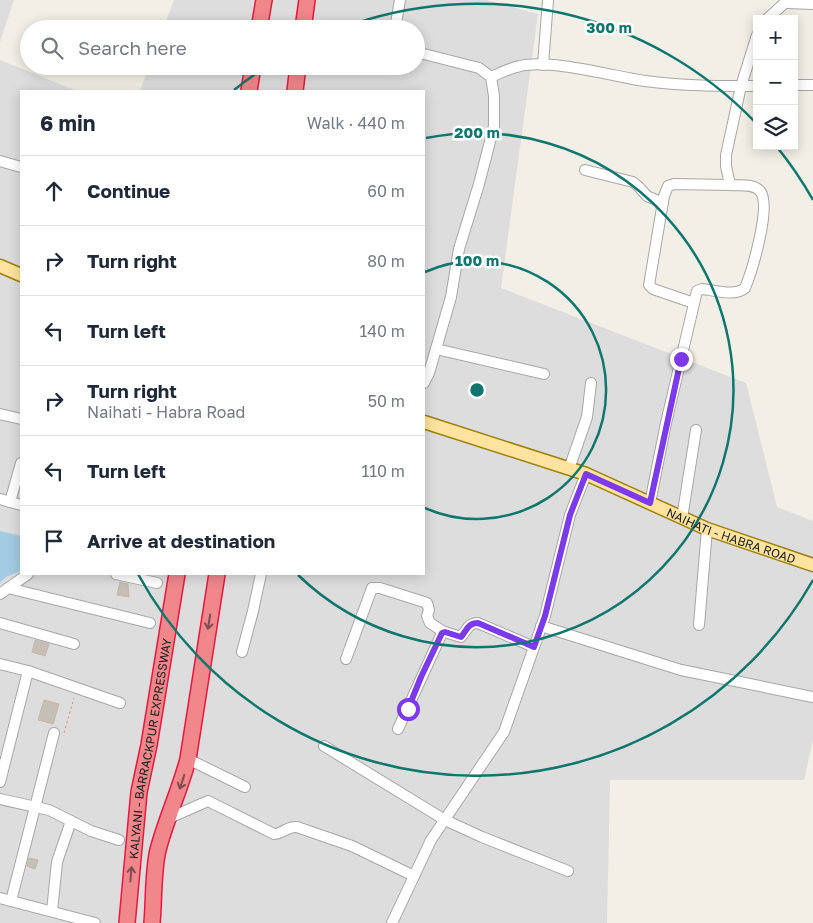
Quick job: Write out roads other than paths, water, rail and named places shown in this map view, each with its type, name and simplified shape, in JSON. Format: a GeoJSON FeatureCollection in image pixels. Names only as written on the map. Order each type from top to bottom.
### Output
{"type":"FeatureCollection","features":[{"type":"Feature","properties":{"kind":"highway"},"geometry":{"type":"LineString","coordinates":[[261,20],[264,0]]}},
{"type":"Feature","properties":{"kind":"highway"},"geometry":{"type":"LineString","coordinates":[[304,20],[307,0]]}},
{"type":"Feature","properties":{"kind":"highway"},"geometry":{"type":"LineString","coordinates":[[250,90],[252,75]]}},
{"type":"Feature","properties":{"kind":"highway"},"geometry":{"type":"LineString","coordinates":[[295,90],[297,75]]}},
{"type":"Feature","properties":{"kind":"highway","name":"KALYANI - BARRACKPUR EXPRESSWAY"},"geometry":{"type":"LineString","coordinates":[[127,923],[139,792],[150,745],[177,575]]}},
{"type":"Feature","properties":{"kind":"highway"},"geometry":{"type":"LineString","coordinates":[[152,923],[157,852],[167,819],[182,783],[188,759],[217,575]]}},
{"type":"Feature","properties":{"kind":"main road"},"geometry":{"type":"LineString","coordinates":[[0,266],[20,276]]}},
{"type":"Feature","properties":{"kind":"main road","name":"NAIHATI - HABRA ROAD"},"geometry":{"type":"LineString","coordinates":[[425,422],[586,474],[707,529],[813,565]]}},
{"type":"Feature","properties":{"kind":"street"},"geometry":{"type":"LineString","coordinates":[[397,20],[400,0]]}},
{"type":"Feature","properties":{"kind":"street"},"geometry":{"type":"LineString","coordinates":[[544,65],[548,0]]}},
{"type":"Feature","properties":{"kind":"street"},"geometry":{"type":"LineString","coordinates":[[771,15],[787,1],[813,4]]}},
{"type":"Feature","properties":{"kind":"street"},"geometry":{"type":"LineString","coordinates":[[730,185],[728,182],[726,154],[741,86],[753,48]]}},
{"type":"Feature","properties":{"kind":"street"},"geometry":{"type":"LineString","coordinates":[[425,54],[479,68],[491,77],[494,96],[494,126],[459,249],[451,297],[425,381]]}},
{"type":"Feature","properties":{"kind":"street"},"geometry":{"type":"LineString","coordinates":[[491,77],[519,66],[544,65],[646,81],[694,86],[753,86]]}},
{"type":"Feature","properties":{"kind":"street"},"geometry":{"type":"LineString","coordinates":[[798,85],[813,85]]}},
{"type":"Feature","properties":{"kind":"street"},"geometry":{"type":"LineString","coordinates":[[0,161],[20,167]]}},
{"type":"Feature","properties":{"kind":"street"},"geometry":{"type":"LineString","coordinates":[[585,170],[633,182],[647,196],[663,203]]}},
{"type":"Feature","properties":{"kind":"street"},"geometry":{"type":"LineString","coordinates":[[650,503],[666,423],[697,291],[735,292],[741,291],[747,284],[762,228],[764,212],[764,201],[761,191],[755,187],[674,184],[668,186],[663,203],[649,285],[652,289],[694,303]]}},
{"type":"Feature","properties":{"kind":"street"},"geometry":{"type":"LineString","coordinates":[[436,349],[544,374]]}},
{"type":"Feature","properties":{"kind":"street"},"geometry":{"type":"LineString","coordinates":[[569,469],[587,418],[590,383]]}},
{"type":"Feature","properties":{"kind":"street"},"geometry":{"type":"LineString","coordinates":[[0,414],[20,419]]}},
{"type":"Feature","properties":{"kind":"street"},"geometry":{"type":"LineString","coordinates":[[682,518],[696,430]]}},
{"type":"Feature","properties":{"kind":"street"},"geometry":{"type":"LineString","coordinates":[[20,466],[5,501],[20,505]]}},
{"type":"Feature","properties":{"kind":"street"},"geometry":{"type":"LineString","coordinates":[[392,923],[431,840],[504,732],[541,626],[570,515],[586,474]]}},
{"type":"Feature","properties":{"kind":"street"},"geometry":{"type":"LineString","coordinates":[[699,625],[707,529]]}},
{"type":"Feature","properties":{"kind":"street"},"geometry":{"type":"LineString","coordinates":[[4,591],[27,575]]}},
{"type":"Feature","properties":{"kind":"street"},"geometry":{"type":"LineString","coordinates":[[121,575],[157,583]]}},
{"type":"Feature","properties":{"kind":"street"},"geometry":{"type":"LineString","coordinates":[[242,652],[261,575]]}},
{"type":"Feature","properties":{"kind":"street"},"geometry":{"type":"LineString","coordinates":[[346,658],[372,588],[380,588],[427,603],[429,610],[427,616],[430,623],[444,632],[461,637],[469,625],[478,623],[534,647]]}},
{"type":"Feature","properties":{"kind":"street"},"geometry":{"type":"LineString","coordinates":[[4,591],[150,624]]}},
{"type":"Feature","properties":{"kind":"street"},"geometry":{"type":"LineString","coordinates":[[0,622],[74,644]]}},
{"type":"Feature","properties":{"kind":"street"},"geometry":{"type":"LineString","coordinates":[[541,626],[681,670],[813,697]]}},
{"type":"Feature","properties":{"kind":"street"},"geometry":{"type":"LineString","coordinates":[[398,729],[440,636],[444,632]]}},
{"type":"Feature","properties":{"kind":"street"},"geometry":{"type":"LineString","coordinates":[[0,664],[120,703]]}},
{"type":"Feature","properties":{"kind":"street"},"geometry":{"type":"LineString","coordinates":[[0,782],[28,672]]}},
{"type":"Feature","properties":{"kind":"street"},"geometry":{"type":"LineString","coordinates":[[11,901],[54,733]]}},
{"type":"Feature","properties":{"kind":"street"},"geometry":{"type":"LineString","coordinates":[[324,746],[445,820],[482,837],[568,871]]}},
{"type":"Feature","properties":{"kind":"street"},"geometry":{"type":"LineString","coordinates":[[188,759],[245,787]]}},
{"type":"Feature","properties":{"kind":"street"},"geometry":{"type":"LineString","coordinates":[[0,799],[49,810],[91,831],[119,840]]}},
{"type":"Feature","properties":{"kind":"street"},"geometry":{"type":"LineString","coordinates":[[167,819],[208,801],[274,834],[280,833],[289,827],[297,827],[352,846],[414,876]]}},
{"type":"Feature","properties":{"kind":"street"},"geometry":{"type":"LineString","coordinates":[[52,911],[57,862],[72,821]]}},
{"type":"Feature","properties":{"kind":"street"},"geometry":{"type":"LineString","coordinates":[[0,898],[95,923]]}},
{"type":"Feature","properties":{"kind":"water"},"geometry":{"type":"Polygon","coordinates":[[[0,531],[20,536],[20,571],[6,577],[0,582],[0,531]]]}}]}
